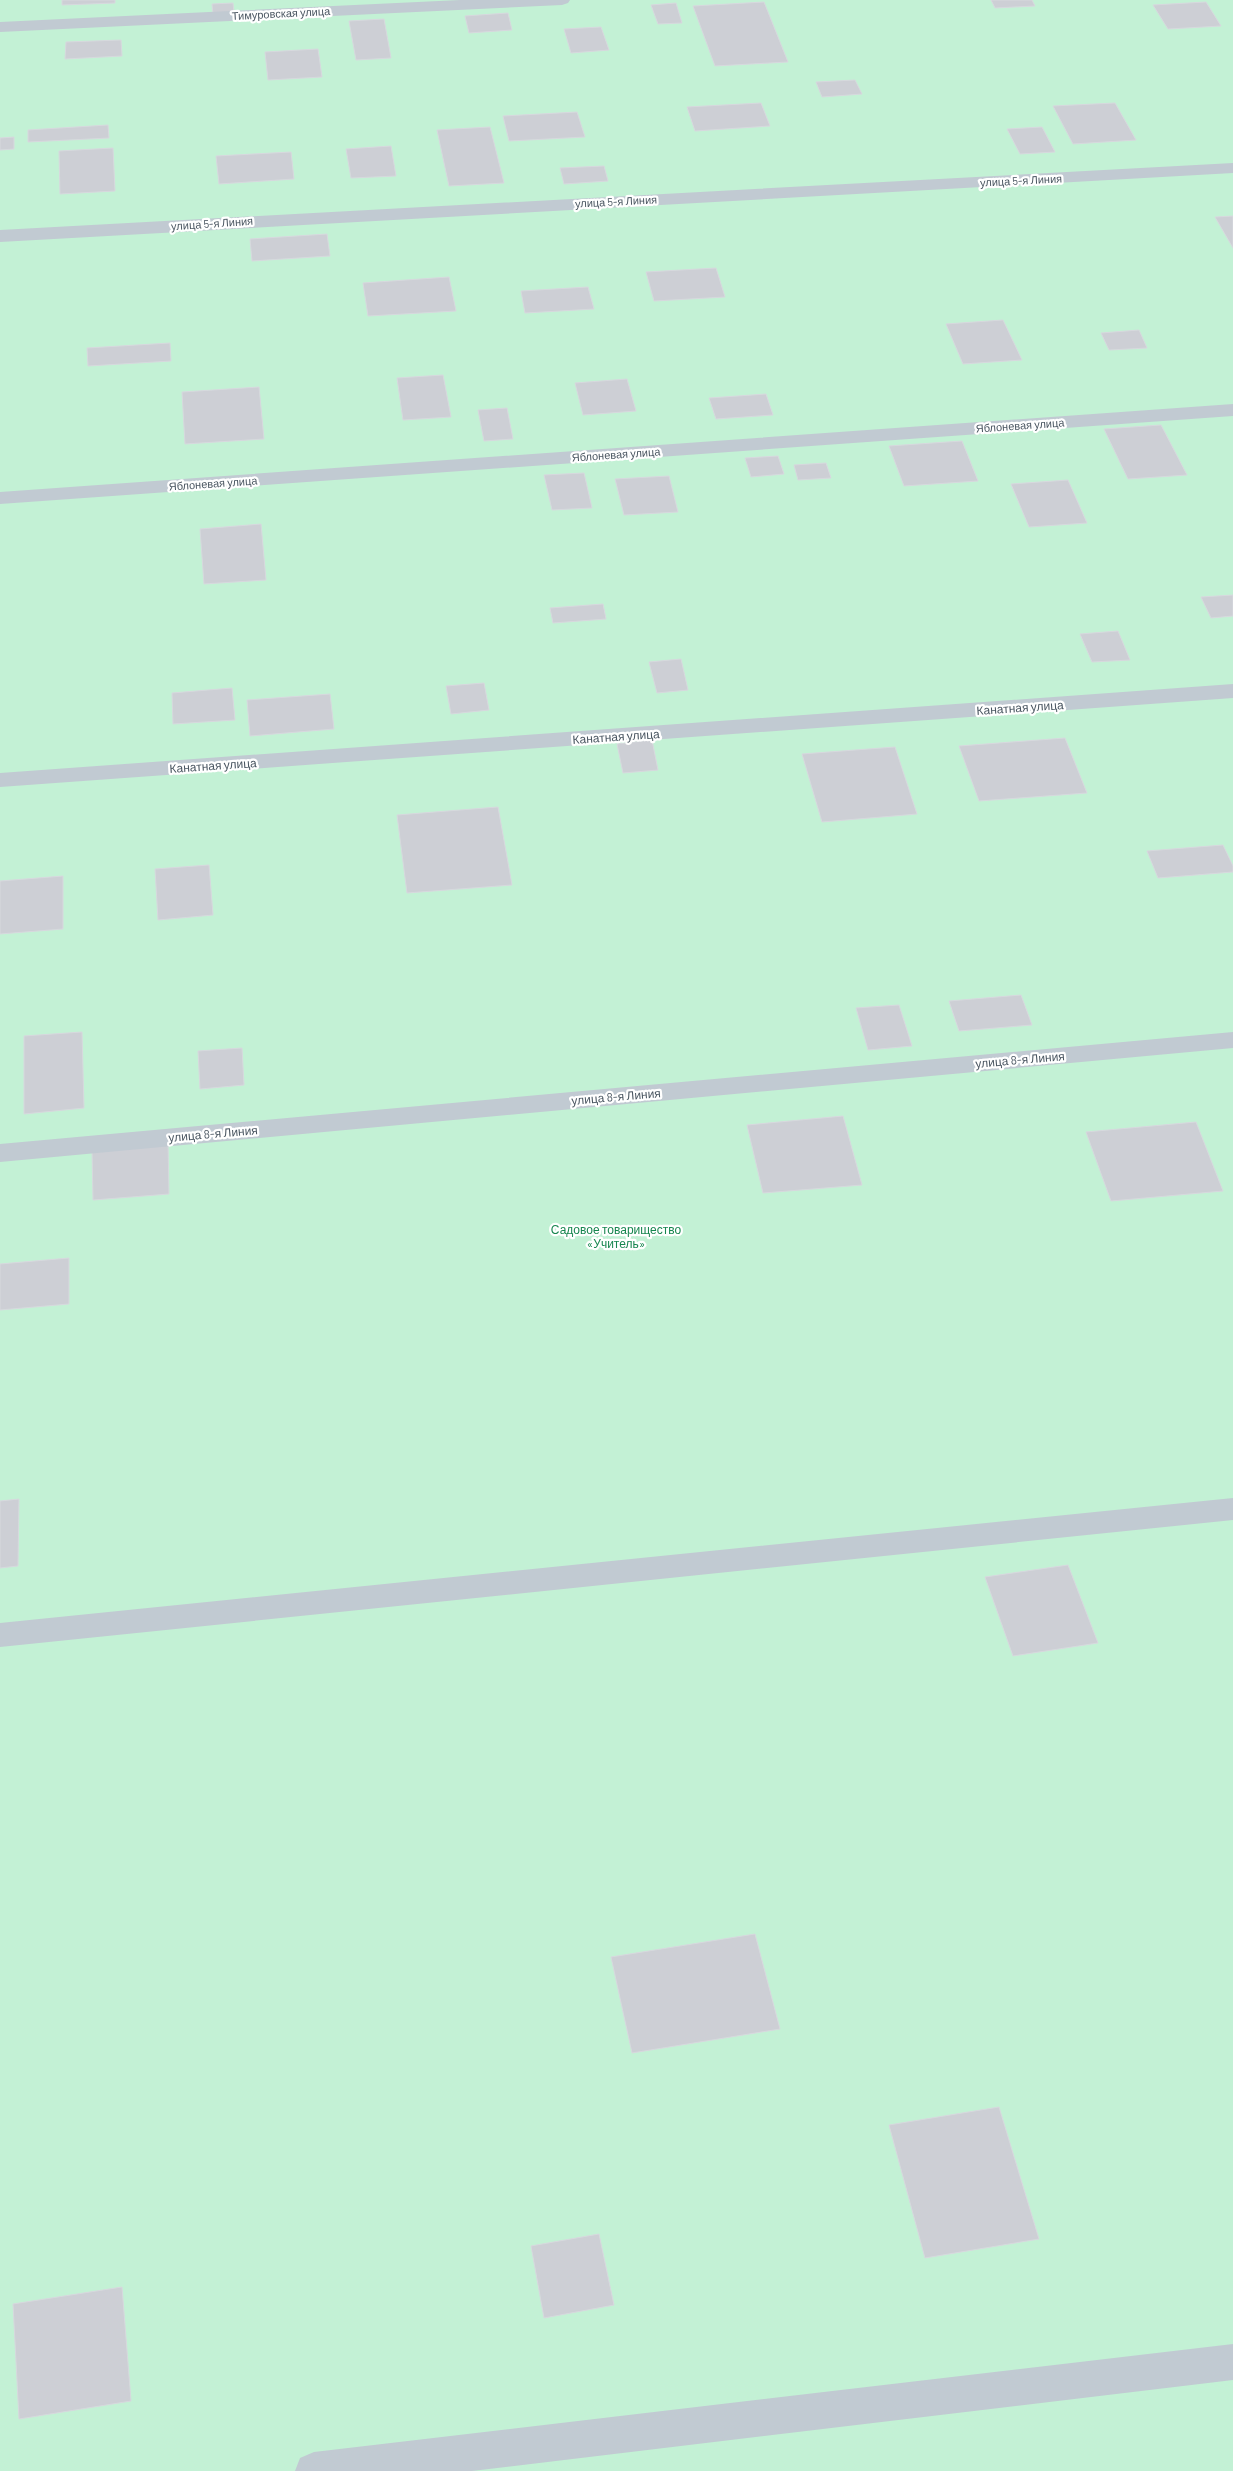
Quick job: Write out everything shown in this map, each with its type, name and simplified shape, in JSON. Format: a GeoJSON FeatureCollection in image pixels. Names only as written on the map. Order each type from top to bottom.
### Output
{"type":"FeatureCollection","features":[{"type":"Feature","properties":{"kind":"street","name":"Тимуровская улица"},"geometry":{"type":"LineString","coordinates":[[0,27],[562,0]]}},
{"type":"Feature","properties":{"kind":"street","name":"улица 5-я Линия"},"geometry":{"type":"LineString","coordinates":[[0,236],[1233,168]]}},
{"type":"Feature","properties":{"kind":"street","name":"Яблоневая улица"},"geometry":{"type":"LineString","coordinates":[[0,498],[1233,410]]}},
{"type":"Feature","properties":{"kind":"street","name":"Канатная улица"},"geometry":{"type":"LineString","coordinates":[[0,780],[1233,692]]}},
{"type":"Feature","properties":{"kind":"street","name":"улица 8-я Линия"},"geometry":{"type":"LineString","coordinates":[[0,1153],[1233,1040]]}},
{"type":"Feature","properties":{"kind":"street"},"geometry":{"type":"LineString","coordinates":[[0,1636],[1233,1509]]}},
{"type":"Feature","properties":{"kind":"street"},"geometry":{"type":"LineString","coordinates":[[314,2471],[1233,2362]]}},
{"type":"Feature","properties":{"kind":"green space","name":"Садовое товарищество «Учитель»"},"geometry":{"type":"Polygon","coordinates":[[[0,0],[1233,0],[1233,2471],[0,2471],[0,0]]]}},
{"type":"Feature","properties":{"kind":"building"},"geometry":{"type":"Polygon","coordinates":[[[62,0],[115,0],[115,3],[62,5],[62,0]]]}},
{"type":"Feature","properties":{"kind":"building"},"geometry":{"type":"Polygon","coordinates":[[[991,0],[1032,0],[1035,6],[995,8],[991,0]]]}},
{"type":"Feature","properties":{"kind":"building"},"geometry":{"type":"Polygon","coordinates":[[[764,2],[788,62],[715,66],[693,6],[764,2]]]}},
{"type":"Feature","properties":{"kind":"building"},"geometry":{"type":"Polygon","coordinates":[[[1206,2],[1221,26],[1168,29],[1153,5],[1206,2]]]}},
{"type":"Feature","properties":{"kind":"building"},"geometry":{"type":"Polygon","coordinates":[[[233,3],[234,13],[213,14],[212,4],[233,3]]]}},
{"type":"Feature","properties":{"kind":"building"},"geometry":{"type":"Polygon","coordinates":[[[676,3],[682,23],[658,24],[651,5],[676,3]]]}},
{"type":"Feature","properties":{"kind":"building"},"geometry":{"type":"Polygon","coordinates":[[[508,13],[512,30],[469,33],[465,16],[508,13]]]}},
{"type":"Feature","properties":{"kind":"building"},"geometry":{"type":"Polygon","coordinates":[[[384,19],[391,58],[356,60],[349,21],[384,19]]]}},
{"type":"Feature","properties":{"kind":"building"},"geometry":{"type":"Polygon","coordinates":[[[601,27],[609,50],[571,53],[564,29],[601,27]]]}},
{"type":"Feature","properties":{"kind":"building"},"geometry":{"type":"Polygon","coordinates":[[[121,40],[122,56],[65,59],[66,42],[121,40]]]}},
{"type":"Feature","properties":{"kind":"building"},"geometry":{"type":"Polygon","coordinates":[[[318,49],[322,77],[268,80],[265,52],[318,49]]]}},
{"type":"Feature","properties":{"kind":"building"},"geometry":{"type":"Polygon","coordinates":[[[855,80],[862,94],[822,97],[816,82],[855,80]]]}},
{"type":"Feature","properties":{"kind":"building"},"geometry":{"type":"Polygon","coordinates":[[[761,103],[770,126],[695,131],[687,107],[761,103]]]}},
{"type":"Feature","properties":{"kind":"building"},"geometry":{"type":"Polygon","coordinates":[[[1115,103],[1136,140],[1073,144],[1053,106],[1115,103]]]}},
{"type":"Feature","properties":{"kind":"building"},"geometry":{"type":"Polygon","coordinates":[[[577,112],[585,137],[509,141],[503,116],[577,112]]]}},
{"type":"Feature","properties":{"kind":"building"},"geometry":{"type":"Polygon","coordinates":[[[108,125],[109,138],[28,142],[28,130],[108,125]]]}},
{"type":"Feature","properties":{"kind":"building"},"geometry":{"type":"Polygon","coordinates":[[[490,127],[504,183],[449,186],[437,130],[490,127]]]}},
{"type":"Feature","properties":{"kind":"building"},"geometry":{"type":"Polygon","coordinates":[[[1042,127],[1055,152],[1020,154],[1007,129],[1042,127]]]}},
{"type":"Feature","properties":{"kind":"building"},"geometry":{"type":"Polygon","coordinates":[[[14,137],[14,149],[0,150],[0,138],[14,137]]]}},
{"type":"Feature","properties":{"kind":"building"},"geometry":{"type":"Polygon","coordinates":[[[391,146],[396,176],[351,178],[346,149],[391,146]]]}},
{"type":"Feature","properties":{"kind":"building"},"geometry":{"type":"Polygon","coordinates":[[[113,148],[115,191],[60,194],[59,151],[113,148]]]}},
{"type":"Feature","properties":{"kind":"building"},"geometry":{"type":"Polygon","coordinates":[[[291,152],[294,179],[219,184],[216,156],[291,152]]]}},
{"type":"Feature","properties":{"kind":"building"},"geometry":{"type":"Polygon","coordinates":[[[604,166],[608,181],[564,184],[560,168],[604,166]]]}},
{"type":"Feature","properties":{"kind":"building"},"geometry":{"type":"Polygon","coordinates":[[[1233,216],[1233,248],[1215,217],[1233,216]]]}},
{"type":"Feature","properties":{"kind":"building"},"geometry":{"type":"Polygon","coordinates":[[[327,234],[330,256],[252,261],[250,239],[327,234]]]}},
{"type":"Feature","properties":{"kind":"building"},"geometry":{"type":"Polygon","coordinates":[[[716,268],[725,297],[654,301],[646,272],[716,268]]]}},
{"type":"Feature","properties":{"kind":"building"},"geometry":{"type":"Polygon","coordinates":[[[449,277],[456,311],[368,316],[363,283],[449,277]]]}},
{"type":"Feature","properties":{"kind":"building"},"geometry":{"type":"Polygon","coordinates":[[[588,287],[594,309],[525,313],[521,291],[588,287]]]}},
{"type":"Feature","properties":{"kind":"building"},"geometry":{"type":"Polygon","coordinates":[[[1003,320],[1022,360],[963,364],[946,324],[1003,320]]]}},
{"type":"Feature","properties":{"kind":"building"},"geometry":{"type":"Polygon","coordinates":[[[1139,330],[1147,348],[1109,350],[1101,333],[1139,330]]]}},
{"type":"Feature","properties":{"kind":"building"},"geometry":{"type":"Polygon","coordinates":[[[170,343],[171,361],[88,366],[87,348],[170,343]]]}},
{"type":"Feature","properties":{"kind":"building"},"geometry":{"type":"Polygon","coordinates":[[[443,375],[451,417],[403,420],[397,378],[443,375]]]}},
{"type":"Feature","properties":{"kind":"building"},"geometry":{"type":"Polygon","coordinates":[[[627,379],[636,411],[583,415],[575,383],[627,379]]]}},
{"type":"Feature","properties":{"kind":"building"},"geometry":{"type":"Polygon","coordinates":[[[259,387],[264,439],[185,444],[182,392],[259,387]]]}},
{"type":"Feature","properties":{"kind":"building"},"geometry":{"type":"Polygon","coordinates":[[[766,394],[773,415],[716,419],[709,398],[766,394]]]}},
{"type":"Feature","properties":{"kind":"building"},"geometry":{"type":"Polygon","coordinates":[[[507,408],[513,439],[484,441],[478,410],[507,408]]]}},
{"type":"Feature","properties":{"kind":"building"},"geometry":{"type":"Polygon","coordinates":[[[1161,425],[1187,475],[1128,479],[1104,429],[1161,425]]]}},
{"type":"Feature","properties":{"kind":"building"},"geometry":{"type":"Polygon","coordinates":[[[962,441],[978,481],[904,486],[889,446],[962,441]]]}},
{"type":"Feature","properties":{"kind":"building"},"geometry":{"type":"Polygon","coordinates":[[[778,456],[784,474],[751,477],[745,458],[778,456]]]}},
{"type":"Feature","properties":{"kind":"building"},"geometry":{"type":"Polygon","coordinates":[[[826,463],[831,478],[798,480],[794,465],[826,463]]]}},
{"type":"Feature","properties":{"kind":"building"},"geometry":{"type":"Polygon","coordinates":[[[584,473],[592,508],[552,510],[544,475],[584,473]]]}},
{"type":"Feature","properties":{"kind":"building"},"geometry":{"type":"Polygon","coordinates":[[[669,476],[678,512],[624,515],[615,479],[669,476]]]}},
{"type":"Feature","properties":{"kind":"building"},"geometry":{"type":"Polygon","coordinates":[[[1068,480],[1087,523],[1029,527],[1011,484],[1068,480]]]}},
{"type":"Feature","properties":{"kind":"building"},"geometry":{"type":"Polygon","coordinates":[[[261,524],[266,580],[204,584],[200,529],[261,524]]]}},
{"type":"Feature","properties":{"kind":"building"},"geometry":{"type":"Polygon","coordinates":[[[1233,595],[1233,616],[1211,618],[1201,597],[1233,595]]]}},
{"type":"Feature","properties":{"kind":"building"},"geometry":{"type":"Polygon","coordinates":[[[603,604],[606,619],[553,623],[550,608],[603,604]]]}},
{"type":"Feature","properties":{"kind":"building"},"geometry":{"type":"Polygon","coordinates":[[[1118,631],[1130,660],[1092,662],[1080,634],[1118,631]]]}},
{"type":"Feature","properties":{"kind":"building"},"geometry":{"type":"Polygon","coordinates":[[[681,659],[688,690],[657,693],[649,662],[681,659]]]}},
{"type":"Feature","properties":{"kind":"building"},"geometry":{"type":"Polygon","coordinates":[[[484,683],[489,710],[451,714],[446,686],[484,683]]]}},
{"type":"Feature","properties":{"kind":"building"},"geometry":{"type":"Polygon","coordinates":[[[232,688],[235,720],[173,724],[172,693],[232,688]]]}},
{"type":"Feature","properties":{"kind":"building"},"geometry":{"type":"Polygon","coordinates":[[[330,694],[334,729],[250,736],[247,700],[330,694]]]}},
{"type":"Feature","properties":{"kind":"building"},"geometry":{"type":"Polygon","coordinates":[[[1065,738],[1087,793],[979,801],[959,746],[1065,738]]]}},
{"type":"Feature","properties":{"kind":"building"},"geometry":{"type":"Polygon","coordinates":[[[652,740],[658,770],[623,773],[617,744],[652,740]]]}},
{"type":"Feature","properties":{"kind":"building"},"geometry":{"type":"Polygon","coordinates":[[[895,747],[917,814],[822,822],[802,754],[895,747]]]}},
{"type":"Feature","properties":{"kind":"building"},"geometry":{"type":"Polygon","coordinates":[[[498,807],[512,885],[407,893],[397,815],[498,807]]]}},
{"type":"Feature","properties":{"kind":"building"},"geometry":{"type":"Polygon","coordinates":[[[1223,845],[1233,866],[1233,872],[1158,878],[1147,851],[1223,845]]]}},
{"type":"Feature","properties":{"kind":"building"},"geometry":{"type":"Polygon","coordinates":[[[209,865],[213,915],[158,920],[155,869],[209,865]]]}},
{"type":"Feature","properties":{"kind":"building"},"geometry":{"type":"Polygon","coordinates":[[[63,876],[63,929],[0,934],[0,881],[63,876]]]}},
{"type":"Feature","properties":{"kind":"building"},"geometry":{"type":"Polygon","coordinates":[[[1021,995],[1032,1025],[959,1031],[949,1001],[1021,995]]]}},
{"type":"Feature","properties":{"kind":"building"},"geometry":{"type":"Polygon","coordinates":[[[899,1005],[912,1046],[868,1050],[856,1008],[899,1005]]]}},
{"type":"Feature","properties":{"kind":"building"},"geometry":{"type":"Polygon","coordinates":[[[82,1032],[84,1108],[24,1114],[24,1036],[82,1032]]]}},
{"type":"Feature","properties":{"kind":"building"},"geometry":{"type":"Polygon","coordinates":[[[242,1048],[244,1085],[200,1089],[198,1051],[242,1048]]]}},
{"type":"Feature","properties":{"kind":"building"},"geometry":{"type":"Polygon","coordinates":[[[843,1116],[862,1185],[763,1193],[747,1125],[843,1116]]]}},
{"type":"Feature","properties":{"kind":"building"},"geometry":{"type":"Polygon","coordinates":[[[1196,1122],[1223,1191],[1111,1201],[1086,1132],[1196,1122]]]}},
{"type":"Feature","properties":{"kind":"building"},"geometry":{"type":"Polygon","coordinates":[[[168,1143],[169,1194],[93,1200],[92,1150],[168,1143]]]}},
{"type":"Feature","properties":{"kind":"building"},"geometry":{"type":"Polygon","coordinates":[[[69,1258],[69,1304],[0,1310],[0,1264],[69,1258]]]}},
{"type":"Feature","properties":{"kind":"building"},"geometry":{"type":"Polygon","coordinates":[[[19,1499],[18,1566],[0,1568],[0,1501],[19,1499]]]}},
{"type":"Feature","properties":{"kind":"building"},"geometry":{"type":"Polygon","coordinates":[[[1068,1565],[1098,1643],[1013,1656],[985,1577],[1068,1565]]]}},
{"type":"Feature","properties":{"kind":"building"},"geometry":{"type":"Polygon","coordinates":[[[755,1934],[780,2029],[632,2053],[611,1957],[755,1934]]]}},
{"type":"Feature","properties":{"kind":"building"},"geometry":{"type":"Polygon","coordinates":[[[999,2107],[1039,2239],[925,2258],[889,2125],[999,2107]]]}},
{"type":"Feature","properties":{"kind":"building"},"geometry":{"type":"Polygon","coordinates":[[[599,2234],[614,2305],[544,2318],[531,2246],[599,2234]]]}},
{"type":"Feature","properties":{"kind":"building"},"geometry":{"type":"Polygon","coordinates":[[[122,2287],[131,2401],[19,2419],[13,2304],[122,2287]]]}}]}
